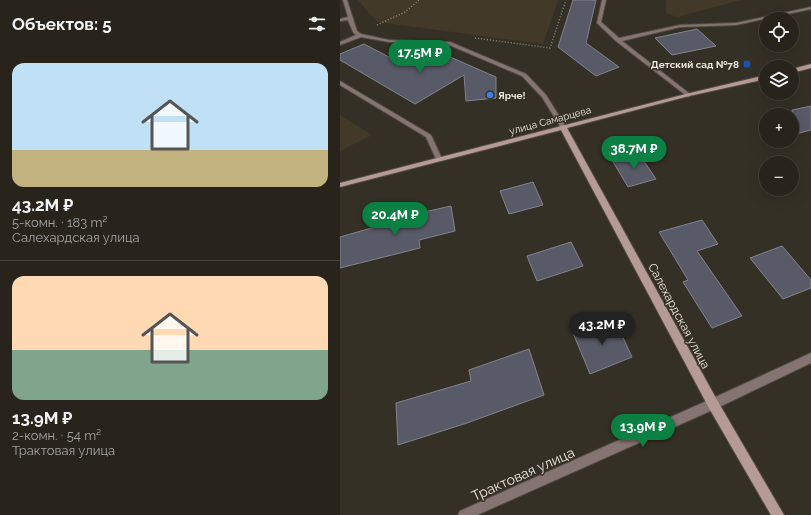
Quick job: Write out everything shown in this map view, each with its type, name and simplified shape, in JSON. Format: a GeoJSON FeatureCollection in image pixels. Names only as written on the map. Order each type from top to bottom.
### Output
{"type":"FeatureCollection","features":[{"type":"Feature","properties":{"kind":"street"},"geometry":{"type":"LineString","coordinates":[[345,0],[355,32],[360,35],[389,41],[448,43],[524,75],[544,96],[563,127]]}},
{"type":"Feature","properties":{"kind":"street"},"geometry":{"type":"LineString","coordinates":[[604,0],[599,22],[618,40],[688,95]]}},
{"type":"Feature","properties":{"kind":"street"},"geometry":{"type":"LineString","coordinates":[[618,40],[680,26],[736,24],[811,8]]}},
{"type":"Feature","properties":{"kind":"street"},"geometry":{"type":"LineString","coordinates":[[340,20],[350,18]]}},
{"type":"Feature","properties":{"kind":"street"},"geometry":{"type":"LineString","coordinates":[[340,44],[360,35]]}},
{"type":"Feature","properties":{"kind":"street"},"geometry":{"type":"LineString","coordinates":[[799,69],[811,66]]}},
{"type":"Feature","properties":{"kind":"street","name":"улица Самарцева"},"geometry":{"type":"LineString","coordinates":[[340,185],[688,95],[759,79]]}},
{"type":"Feature","properties":{"kind":"street"},"geometry":{"type":"LineString","coordinates":[[340,83],[429,136],[439,159]]}},
{"type":"Feature","properties":{"kind":"street","name":"Салехардская улица"},"geometry":{"type":"LineString","coordinates":[[563,127],[713,404],[778,515]]}},
{"type":"Feature","properties":{"kind":"street","name":"Трактовая улица"},"geometry":{"type":"LineString","coordinates":[[464,515],[713,404],[811,358]]}},
{"type":"Feature","properties":{"kind":"path"},"geometry":{"type":"LineString","coordinates":[[382,26],[374,26],[399,16],[414,6],[419,0]]}},
{"type":"Feature","properties":{"kind":"path"},"geometry":{"type":"LineString","coordinates":[[474,38],[550,48],[566,0]]}},
{"type":"Feature","properties":{"kind":"shaded area"},"geometry":{"type":"Polygon","coordinates":[[[358,0],[558,0],[543,44],[377,22],[358,0]]]}},
{"type":"Feature","properties":{"kind":"shaded area"},"geometry":{"type":"Polygon","coordinates":[[[666,0],[741,0],[677,17],[666,13],[666,0]]]}},
{"type":"Feature","properties":{"kind":"shaded area"},"geometry":{"type":"Polygon","coordinates":[[[340,115],[372,135],[340,151],[340,115]]]}},
{"type":"Feature","properties":{"kind":"building"},"geometry":{"type":"Polygon","coordinates":[[[573,0],[596,0],[586,43],[619,67],[596,76],[558,47],[573,0]]]}},
{"type":"Feature","properties":{"kind":"building"},"geometry":{"type":"Polygon","coordinates":[[[697,29],[716,46],[672,55],[655,38],[697,29]]]}},
{"type":"Feature","properties":{"kind":"building"},"geometry":{"type":"Polygon","coordinates":[[[364,44],[406,66],[434,50],[496,77],[496,98],[466,101],[464,75],[415,104],[340,60],[340,54],[364,44]]]}},
{"type":"Feature","properties":{"kind":"building"},"geometry":{"type":"Polygon","coordinates":[[[811,106],[811,130],[799,133],[799,109],[811,106]]]}},
{"type":"Feature","properties":{"kind":"building"},"geometry":{"type":"Polygon","coordinates":[[[639,154],[656,179],[628,187],[612,160],[639,154]]]}},
{"type":"Feature","properties":{"kind":"building"},"geometry":{"type":"Polygon","coordinates":[[[533,182],[543,205],[509,214],[500,191],[533,182]]]}},
{"type":"Feature","properties":{"kind":"building"},"geometry":{"type":"Polygon","coordinates":[[[451,206],[455,231],[419,240],[420,248],[340,268],[340,237],[375,227],[375,223],[451,206]]]}},
{"type":"Feature","properties":{"kind":"building"},"geometry":{"type":"Polygon","coordinates":[[[702,220],[718,244],[697,251],[742,316],[712,328],[683,282],[688,280],[659,232],[702,220]]]}},
{"type":"Feature","properties":{"kind":"building"},"geometry":{"type":"Polygon","coordinates":[[[571,242],[583,266],[537,281],[527,256],[571,242]]]}},
{"type":"Feature","properties":{"kind":"building"},"geometry":{"type":"Polygon","coordinates":[[[782,246],[811,280],[811,288],[783,299],[750,258],[782,246]]]}},
{"type":"Feature","properties":{"kind":"building"},"geometry":{"type":"Polygon","coordinates":[[[614,318],[632,357],[590,374],[573,333],[614,318]]]}},
{"type":"Feature","properties":{"kind":"building"},"geometry":{"type":"Polygon","coordinates":[[[529,349],[544,395],[467,423],[398,445],[396,403],[471,381],[469,370],[529,349]]]}},
{"type":"Feature","properties":{"kind":"place","name":"Детский сад №78"},"geometry":{"type":"Point","coordinates":[747,64]}},
{"type":"Feature","properties":{"kind":"place","name":"Ярче!"},"geometry":{"type":"Point","coordinates":[490,95]}}]}
